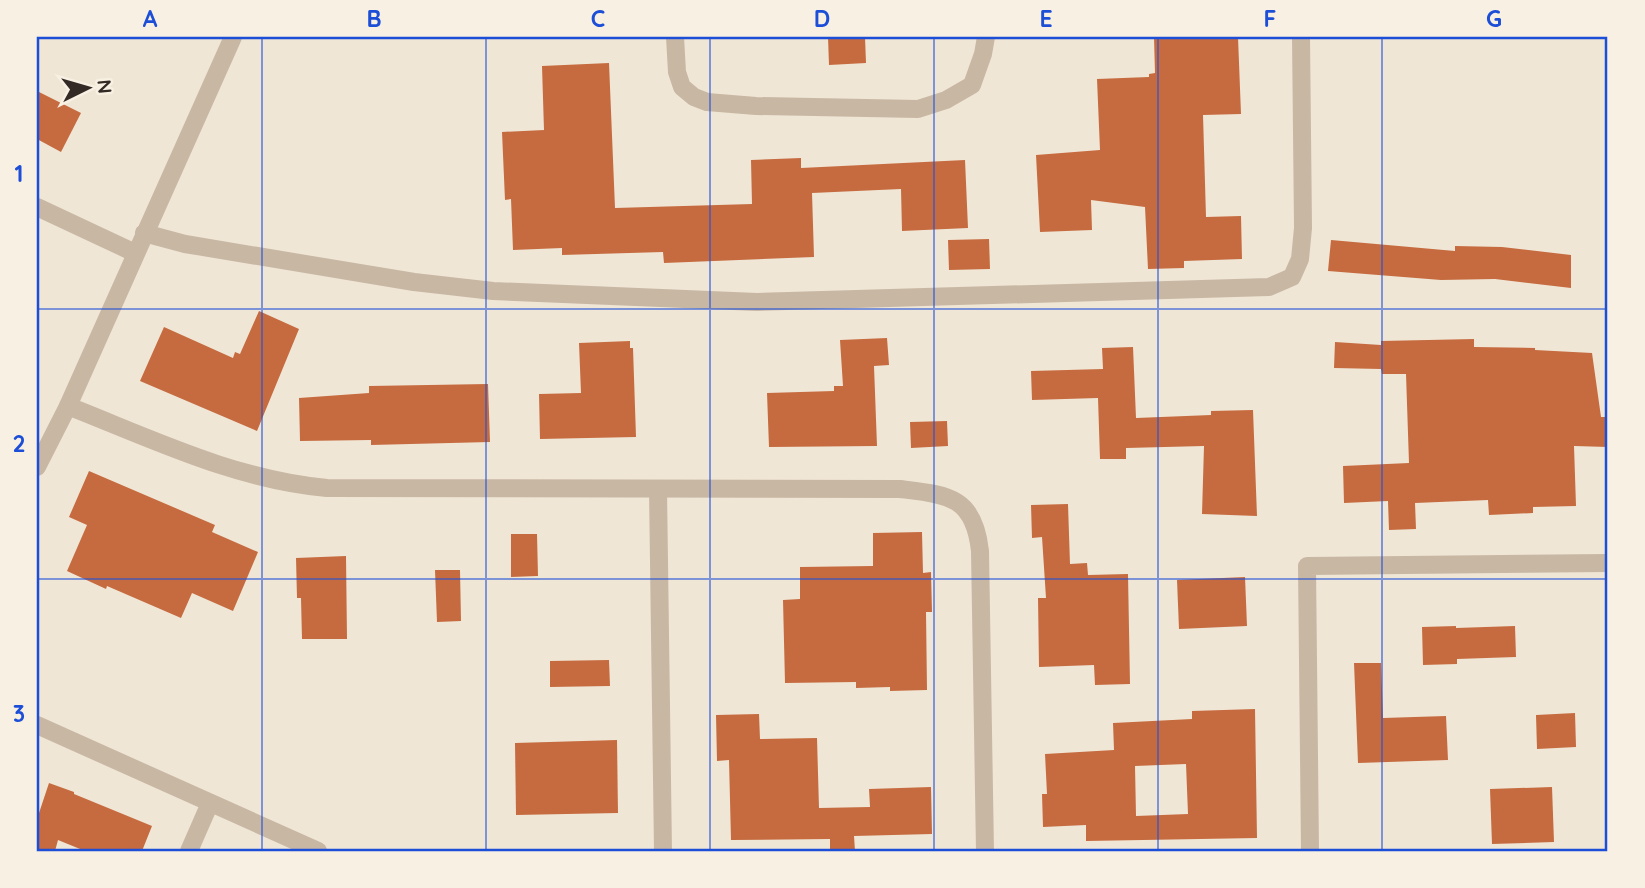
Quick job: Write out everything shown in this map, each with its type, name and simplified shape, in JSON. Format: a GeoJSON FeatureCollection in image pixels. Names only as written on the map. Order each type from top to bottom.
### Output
{"type":"FeatureCollection","features":[{"type":"Feature","properties":{"kind":"street"},"geometry":{"type":"LineString","coordinates":[[37,467],[68,406],[233,37]]}},
{"type":"Feature","properties":{"kind":"street"},"geometry":{"type":"LineString","coordinates":[[675,37],[677,72],[682,88],[707,102],[756,106],[918,109],[946,100],[971,85],[983,54],[986,37]]}},
{"type":"Feature","properties":{"kind":"street"},"geometry":{"type":"LineString","coordinates":[[144,233],[185,244],[414,282],[493,291],[649,299],[757,302],[1269,287],[1292,277],[1300,259],[1303,228],[1301,37]]}},
{"type":"Feature","properties":{"kind":"street"},"geometry":{"type":"LineString","coordinates":[[37,208],[135,253]]}},
{"type":"Feature","properties":{"kind":"street"},"geometry":{"type":"LineString","coordinates":[[68,406],[229,469],[297,485],[341,488],[900,489],[953,499],[966,510],[977,528],[980,551],[985,851]]}},
{"type":"Feature","properties":{"kind":"street"},"geometry":{"type":"LineString","coordinates":[[658,489],[663,851]]}},
{"type":"Feature","properties":{"kind":"street"},"geometry":{"type":"LineString","coordinates":[[1310,851],[1307,566],[1608,563]]}},
{"type":"Feature","properties":{"kind":"street"},"geometry":{"type":"LineString","coordinates":[[37,725],[318,851]]}},
{"type":"Feature","properties":{"kind":"street"},"geometry":{"type":"LineString","coordinates":[[189,851],[210,803]]}},
{"type":"Feature","properties":{"kind":"building"},"geometry":{"type":"Polygon","coordinates":[[[828,37],[865,37],[866,63],[829,65],[828,37]]]}},
{"type":"Feature","properties":{"kind":"building"},"geometry":{"type":"Polygon","coordinates":[[[1154,37],[1238,37],[1241,114],[1203,115],[1206,217],[1241,216],[1242,259],[1184,261],[1184,268],[1148,269],[1145,207],[1091,200],[1092,230],[1040,232],[1036,155],[1100,150],[1097,79],[1149,77],[1149,74],[1155,73],[1154,37]]]}},
{"type":"Feature","properties":{"kind":"building"},"geometry":{"type":"Polygon","coordinates":[[[609,63],[615,208],[752,204],[751,160],[801,158],[801,168],[965,160],[968,228],[902,231],[901,189],[812,193],[814,257],[664,263],[663,252],[562,255],[562,248],[513,250],[511,199],[505,200],[502,132],[544,130],[542,66],[609,63]]]}},
{"type":"Feature","properties":{"kind":"building"},"geometry":{"type":"Polygon","coordinates":[[[37,91],[81,113],[61,152],[37,139],[37,91]]]}},
{"type":"Feature","properties":{"kind":"building"},"geometry":{"type":"Polygon","coordinates":[[[989,239],[990,269],[949,270],[948,240],[989,239]]]}},
{"type":"Feature","properties":{"kind":"building"},"geometry":{"type":"Polygon","coordinates":[[[1331,240],[1455,251],[1455,246],[1502,247],[1571,255],[1571,288],[1495,279],[1441,280],[1328,271],[1331,240]]]}},
{"type":"Feature","properties":{"kind":"building"},"geometry":{"type":"Polygon","coordinates":[[[259,311],[299,329],[257,431],[140,381],[164,327],[233,358],[235,352],[240,354],[259,311]]]}},
{"type":"Feature","properties":{"kind":"building"},"geometry":{"type":"Polygon","coordinates":[[[887,338],[889,365],[874,366],[877,446],[769,447],[767,393],[834,391],[834,386],[843,386],[840,340],[887,338]]]}},
{"type":"Feature","properties":{"kind":"building"},"geometry":{"type":"Polygon","coordinates":[[[1474,339],[1474,347],[1592,353],[1601,417],[1608,417],[1608,447],[1574,446],[1576,506],[1533,507],[1533,513],[1489,515],[1488,500],[1415,503],[1416,529],[1389,530],[1388,501],[1344,503],[1343,466],[1409,463],[1406,374],[1382,374],[1381,369],[1334,368],[1335,342],[1381,345],[1381,341],[1474,339]]]}},
{"type":"Feature","properties":{"kind":"building"},"geometry":{"type":"Polygon","coordinates":[[[630,341],[630,348],[633,348],[636,437],[540,439],[539,394],[581,393],[579,343],[630,341]]]}},
{"type":"Feature","properties":{"kind":"building"},"geometry":{"type":"Polygon","coordinates":[[[1133,347],[1136,418],[1211,415],[1211,411],[1253,410],[1257,516],[1202,514],[1204,446],[1126,448],[1126,459],[1100,459],[1098,398],[1032,400],[1031,371],[1103,369],[1102,348],[1133,347]]]}},
{"type":"Feature","properties":{"kind":"building"},"geometry":{"type":"Polygon","coordinates":[[[488,384],[490,442],[371,445],[371,440],[300,441],[299,398],[369,393],[369,386],[488,384]]]}},
{"type":"Feature","properties":{"kind":"building"},"geometry":{"type":"Polygon","coordinates":[[[947,421],[948,446],[911,448],[910,422],[947,421]]]}},
{"type":"Feature","properties":{"kind":"building"},"geometry":{"type":"Polygon","coordinates":[[[89,471],[215,525],[212,532],[258,552],[233,611],[192,593],[181,618],[67,571],[87,525],[69,517],[89,471]]]}},
{"type":"Feature","properties":{"kind":"building"},"geometry":{"type":"Polygon","coordinates":[[[1068,504],[1070,564],[1087,563],[1088,575],[1128,574],[1130,684],[1095,685],[1094,665],[1039,667],[1038,598],[1046,598],[1042,537],[1032,538],[1031,505],[1068,504]]]}},
{"type":"Feature","properties":{"kind":"building"},"geometry":{"type":"Polygon","coordinates":[[[922,532],[923,573],[931,572],[932,612],[926,612],[927,690],[856,688],[856,682],[785,683],[783,600],[800,599],[800,567],[873,566],[873,533],[922,532]]]}},
{"type":"Feature","properties":{"kind":"building"},"geometry":{"type":"Polygon","coordinates":[[[511,534],[537,534],[538,576],[511,577],[511,534]]]}},
{"type":"Feature","properties":{"kind":"building"},"geometry":{"type":"Polygon","coordinates":[[[346,556],[347,639],[302,639],[296,558],[346,556]]]}},
{"type":"Feature","properties":{"kind":"building"},"geometry":{"type":"Polygon","coordinates":[[[435,570],[460,570],[461,621],[437,622],[435,570]]]}},
{"type":"Feature","properties":{"kind":"building"},"geometry":{"type":"Polygon","coordinates":[[[1245,577],[1247,626],[1179,629],[1177,580],[1245,577]]]}},
{"type":"Feature","properties":{"kind":"building"},"geometry":{"type":"Polygon","coordinates":[[[1515,626],[1516,657],[1457,659],[1457,664],[1423,665],[1422,627],[1515,626]]]}},
{"type":"Feature","properties":{"kind":"building"},"geometry":{"type":"Polygon","coordinates":[[[609,660],[610,686],[550,687],[550,661],[609,660]]]}},
{"type":"Feature","properties":{"kind":"building"},"geometry":{"type":"Polygon","coordinates":[[[1354,663],[1381,663],[1383,718],[1446,716],[1448,760],[1358,763],[1354,663]]]}},
{"type":"Feature","properties":{"kind":"building"},"geometry":{"type":"Polygon","coordinates":[[[1255,709],[1257,838],[1086,841],[1086,825],[1043,827],[1042,794],[1047,794],[1045,754],[1114,750],[1113,723],[1192,719],[1192,711],[1255,709]],[[1186,764],[1135,766],[1136,816],[1188,814],[1186,764]]]}},
{"type":"Feature","properties":{"kind":"building"},"geometry":{"type":"Polygon","coordinates":[[[1575,713],[1576,747],[1537,749],[1536,715],[1575,713]]]}},
{"type":"Feature","properties":{"kind":"building"},"geometry":{"type":"Polygon","coordinates":[[[759,714],[760,739],[817,738],[819,808],[870,807],[869,789],[931,787],[932,834],[854,836],[855,851],[830,851],[830,839],[731,840],[729,760],[717,761],[716,715],[759,714]]]}},
{"type":"Feature","properties":{"kind":"building"},"geometry":{"type":"Polygon","coordinates":[[[617,740],[618,813],[516,815],[515,743],[617,740]]]}},
{"type":"Feature","properties":{"kind":"building"},"geometry":{"type":"Polygon","coordinates":[[[49,783],[152,826],[142,851],[85,851],[58,840],[55,851],[37,851],[37,819],[49,783]]]}},
{"type":"Feature","properties":{"kind":"building"},"geometry":{"type":"Polygon","coordinates":[[[1552,787],[1554,842],[1492,844],[1490,789],[1552,787]]]}}]}
